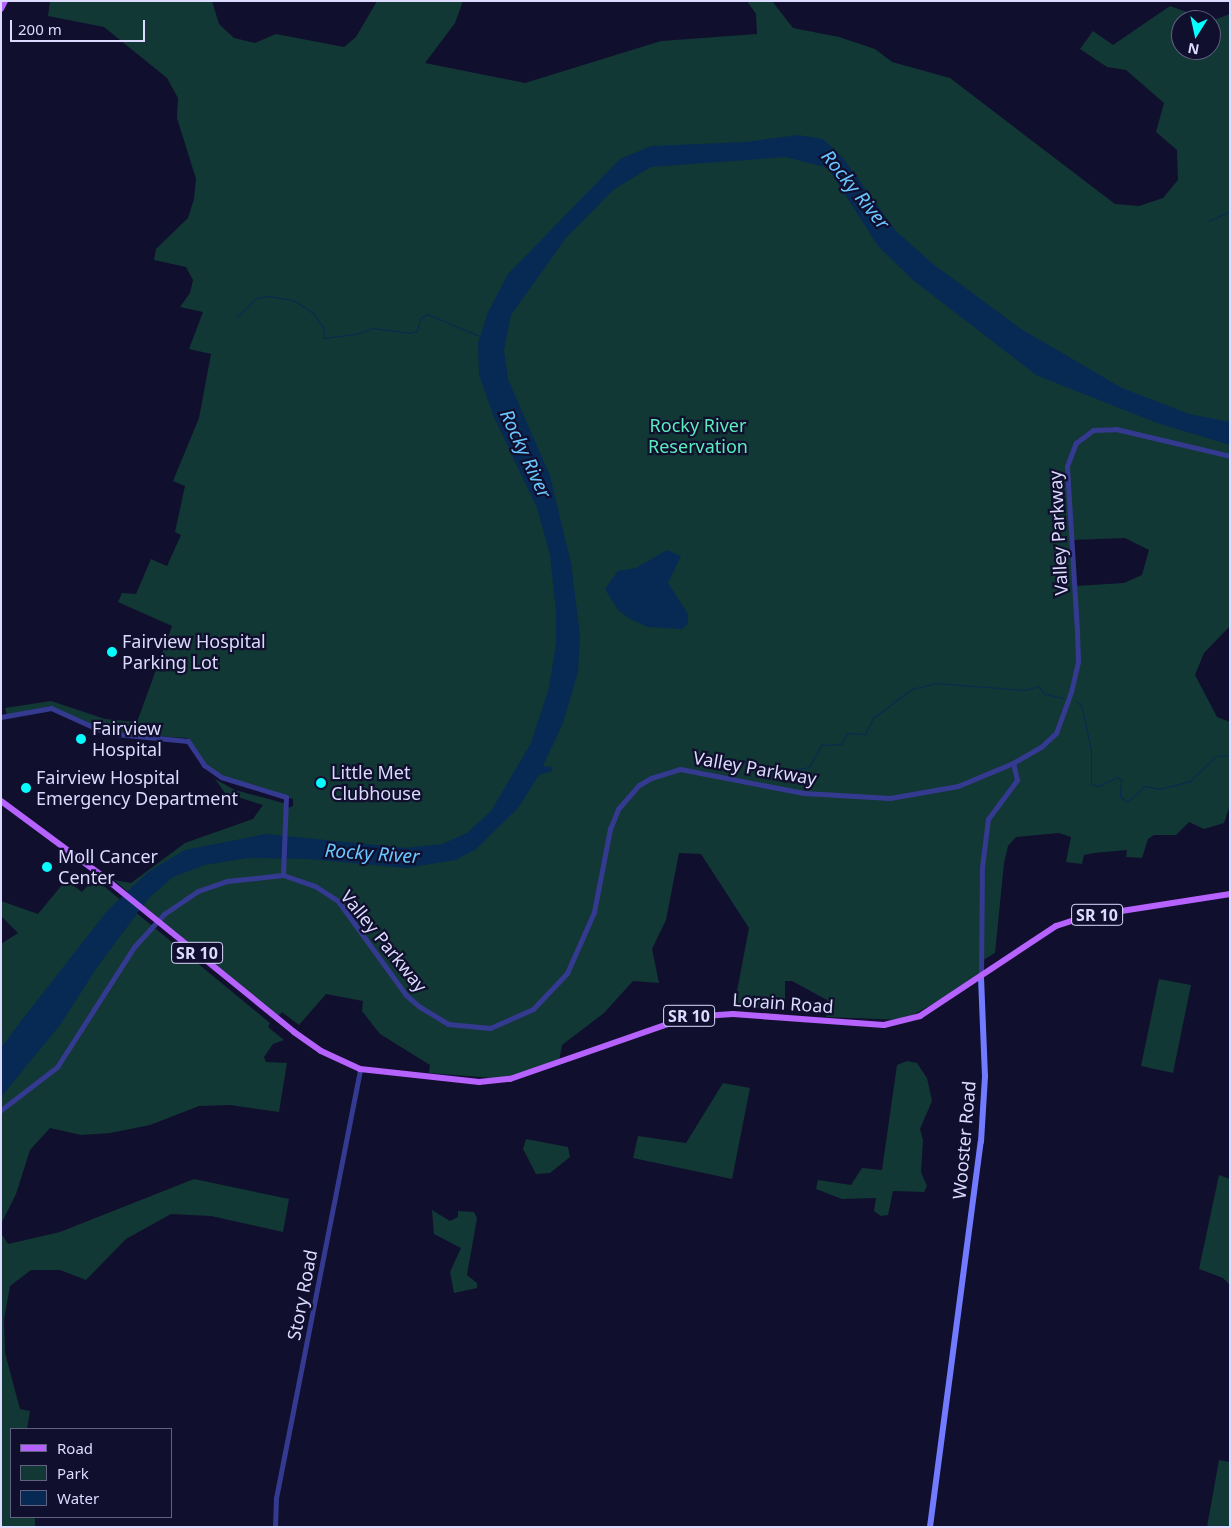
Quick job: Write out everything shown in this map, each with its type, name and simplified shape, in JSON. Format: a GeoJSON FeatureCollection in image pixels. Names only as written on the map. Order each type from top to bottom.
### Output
{"type":"FeatureCollection","features":[{"type":"Feature","properties":{"kind":"main road"},"geometry":{"type":"LineString","coordinates":[[1,9],[5,1]]}},
{"type":"Feature","properties":{"kind":"main road","name":"Lorain Road"},"geometry":{"type":"LineString","coordinates":[[1,801],[101,875],[294,1032],[321,1051],[360,1069],[452,1080],[510,1079],[688,1016],[720,1013],[884,1025],[920,1016],[1056,926],[1083,917],[1230,894]]}},
{"type":"Feature","properties":{"kind":"main road","name":"Wooster Road"},"geometry":{"type":"LineString","coordinates":[[930,1527],[981,1142],[985,1077],[981,977]]}},
{"type":"Feature","properties":{"kind":"street","name":"Valley Parkway"},"geometry":{"type":"LineString","coordinates":[[1,1110],[57,1068],[134,947],[164,914],[198,891],[227,881],[283,875],[315,886],[338,901],[406,995],[420,1007],[448,1024],[490,1028],[533,1009],[567,973],[594,912],[610,829],[618,809],[639,785],[651,778],[680,769],[798,792],[890,798],[950,788],[1013,764],[1041,747],[1056,733],[1073,684],[1077,631],[1066,466],[1076,443],[1093,430],[1116,429],[1230,456]]}},
{"type":"Feature","properties":{"kind":"street"},"geometry":{"type":"LineString","coordinates":[[1,717],[51,708],[106,732],[188,741],[204,765],[220,777],[286,797],[283,875]]}},
{"type":"Feature","properties":{"kind":"street","name":"Wooster Road"},"geometry":{"type":"LineString","coordinates":[[981,977],[982,868],[988,819],[1016,780],[1013,764]]}},
{"type":"Feature","properties":{"kind":"street","name":"Story Road"},"geometry":{"type":"LineString","coordinates":[[275,1527],[276,1498],[360,1069]]}},
{"type":"Feature","properties":{"kind":"green space","name":"Rocky River Reservation"},"geometry":{"type":"Polygon","coordinates":[[[50,1],[212,1],[219,24],[234,38],[255,43],[276,34],[344,47],[356,37],[377,1],[463,1],[455,23],[425,63],[525,83],[661,41],[757,34],[756,14],[747,1],[772,1],[793,28],[839,37],[875,49],[892,62],[950,78],[1115,204],[1139,206],[1163,198],[1178,180],[1177,150],[1156,132],[1164,103],[1126,70],[1107,67],[1080,49],[1093,31],[1113,45],[1170,6],[1181,10],[1171,10],[1171,60],[1221,60],[1221,17],[1230,14],[1230,626],[1204,653],[1195,675],[1217,717],[1230,722],[1230,805],[1224,823],[1204,829],[1189,822],[1176,835],[1154,835],[1148,839],[1142,858],[1126,857],[1127,850],[1094,853],[1084,855],[1082,864],[1066,862],[1071,837],[1059,833],[1016,837],[1008,846],[1004,863],[995,953],[980,962],[980,977],[904,1020],[826,1017],[827,1000],[792,981],[785,981],[785,1009],[734,1007],[749,928],[701,854],[679,853],[666,920],[652,949],[659,983],[633,981],[604,1013],[562,1045],[559,1061],[506,1079],[429,1073],[430,1065],[380,1034],[362,1011],[363,1001],[326,994],[299,1025],[282,1012],[275,1020],[114,880],[131,883],[185,843],[253,819],[263,805],[225,793],[215,779],[235,790],[287,804],[288,808],[293,806],[293,799],[237,785],[203,766],[187,738],[107,733],[51,706],[7,715],[5,708],[51,701],[105,719],[137,722],[172,626],[118,602],[122,593],[136,594],[151,559],[167,566],[181,535],[175,532],[185,486],[173,481],[199,418],[211,354],[189,349],[203,312],[180,307],[190,293],[193,280],[186,267],[154,260],[156,249],[188,218],[194,199],[196,179],[177,118],[178,98],[167,78],[104,27],[48,16],[50,1]],[[1125,538],[1072,540],[1075,586],[1124,583],[1142,575],[1149,550],[1125,538]]]}},
{"type":"Feature","properties":{"kind":"green space"},"geometry":{"type":"Polygon","coordinates":[[[94,878],[270,1023],[268,1027],[284,1040],[273,1044],[264,1057],[266,1062],[287,1063],[279,1112],[230,1105],[199,1106],[150,1125],[110,1133],[81,1135],[50,1128],[30,1150],[16,1194],[1,1224],[1,944],[18,933],[2,917],[1,901],[38,914],[66,880],[82,892],[94,878]]]}},
{"type":"Feature","properties":{"kind":"green space"},"geometry":{"type":"Polygon","coordinates":[[[1159,979],[1191,985],[1173,1073],[1141,1066],[1159,979]]]}},
{"type":"Feature","properties":{"kind":"green space"},"geometry":{"type":"Polygon","coordinates":[[[907,1061],[917,1063],[927,1078],[932,1101],[920,1129],[923,1140],[921,1172],[927,1186],[924,1192],[893,1191],[888,1215],[881,1216],[874,1211],[876,1198],[842,1199],[816,1189],[818,1180],[851,1185],[862,1168],[882,1170],[897,1065],[907,1061]]]}},
{"type":"Feature","properties":{"kind":"green space"},"geometry":{"type":"Polygon","coordinates":[[[723,1083],[750,1088],[732,1179],[633,1158],[638,1136],[686,1143],[723,1083]]]}},
{"type":"Feature","properties":{"kind":"green space"},"geometry":{"type":"Polygon","coordinates":[[[526,1139],[568,1147],[570,1157],[550,1173],[536,1174],[523,1149],[526,1139]]]}},
{"type":"Feature","properties":{"kind":"green space"},"geometry":{"type":"Polygon","coordinates":[[[1219,1175],[1230,1179],[1230,1285],[1223,1278],[1199,1269],[1219,1175]]]}},
{"type":"Feature","properties":{"kind":"green space"},"geometry":{"type":"Polygon","coordinates":[[[194,1179],[289,1199],[283,1232],[211,1216],[171,1214],[126,1239],[86,1280],[60,1270],[31,1270],[10,1286],[4,1319],[5,1353],[20,1409],[30,1411],[27,1428],[10,1428],[10,1518],[35,1518],[35,1527],[1,1527],[1,1233],[8,1244],[60,1232],[194,1179]]]}},
{"type":"Feature","properties":{"kind":"green space"},"geometry":{"type":"Polygon","coordinates":[[[432,1210],[450,1221],[458,1217],[458,1211],[474,1212],[477,1218],[467,1275],[477,1283],[477,1288],[454,1293],[450,1272],[461,1248],[434,1234],[432,1210]]]}},
{"type":"Feature","properties":{"kind":"green space"},"geometry":{"type":"Polygon","coordinates":[[[1219,1460],[1230,1462],[1230,1527],[1207,1527],[1219,1460]]]}},
{"type":"Feature","properties":{"kind":"water","name":"Rocky River"},"geometry":{"type":"Polygon","coordinates":[[[798,135],[823,139],[842,157],[896,231],[933,264],[1021,329],[1122,388],[1189,414],[1230,422],[1230,445],[1157,423],[1036,375],[913,280],[878,246],[828,168],[786,157],[651,167],[613,190],[566,238],[511,315],[504,350],[508,379],[550,476],[571,563],[580,635],[578,672],[563,723],[543,766],[552,767],[552,771],[539,775],[518,808],[475,850],[455,860],[406,868],[308,859],[247,858],[205,865],[173,877],[148,899],[98,966],[60,1025],[1,1097],[1,1048],[18,1025],[107,911],[148,872],[185,850],[266,834],[406,848],[442,844],[467,833],[491,811],[531,743],[549,688],[556,643],[556,612],[550,555],[537,508],[494,417],[479,375],[478,343],[488,312],[508,274],[620,159],[651,146],[746,142],[798,135]]]}},
{"type":"Feature","properties":{"kind":"water"},"geometry":{"type":"Polygon","coordinates":[[[667,550],[681,556],[668,583],[688,614],[688,624],[682,629],[648,627],[630,619],[618,610],[605,589],[618,571],[636,568],[667,550]]]}},
{"type":"Feature","properties":{"kind":"waterway"},"geometry":{"type":"LineString","coordinates":[[1209,221],[1230,211]]}},
{"type":"Feature","properties":{"kind":"waterway"},"geometry":{"type":"LineString","coordinates":[[236,318],[256,298],[270,296],[295,301],[314,314],[324,329],[323,338],[356,334],[372,328],[410,333],[417,331],[420,319],[427,314],[479,336]]}},
{"type":"Feature","properties":{"kind":"waterway"},"geometry":{"type":"LineString","coordinates":[[755,776],[809,767],[821,745],[841,744],[847,733],[865,734],[873,718],[912,689],[936,683],[1025,690],[1038,686],[1045,694],[1064,698]]}},
{"type":"Feature","properties":{"kind":"waterway"},"geometry":{"type":"LineString","coordinates":[[1076,701],[1082,707],[1091,751],[1091,784],[1099,786],[1117,777],[1121,780],[1120,796],[1127,802],[1144,786],[1159,789],[1190,781],[1216,756],[1230,755]]}},
{"type":"Feature","properties":{"kind":"place","name":"Fairview Hospital Parking Lot"},"geometry":{"type":"Point","coordinates":[112,652]}},
{"type":"Feature","properties":{"kind":"place","name":"Fairview Hospital"},"geometry":{"type":"Point","coordinates":[81,739]}},
{"type":"Feature","properties":{"kind":"place","name":"Little Met Clubhouse"},"geometry":{"type":"Point","coordinates":[321,783]}},
{"type":"Feature","properties":{"kind":"place","name":"Fairview Hospital Emergency Department"},"geometry":{"type":"Point","coordinates":[26,788]}},
{"type":"Feature","properties":{"kind":"place","name":"Moll Cancer Center"},"geometry":{"type":"Point","coordinates":[47,867]}}]}
